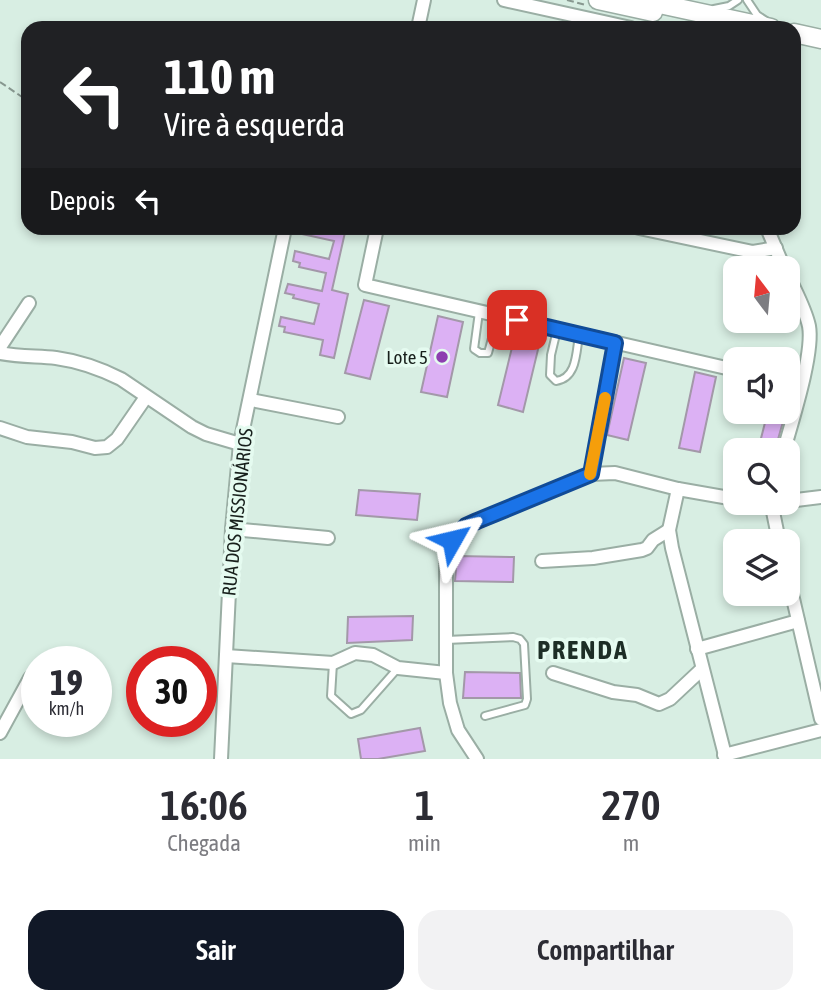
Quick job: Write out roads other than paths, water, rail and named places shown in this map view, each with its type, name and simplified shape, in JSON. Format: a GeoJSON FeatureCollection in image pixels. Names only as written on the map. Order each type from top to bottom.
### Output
{"type":"FeatureCollection","features":[{"type":"Feature","properties":{"kind":"main road"},"geometry":{"type":"LineString","coordinates":[[647,1],[740,21]]}},
{"type":"Feature","properties":{"kind":"main road"},"geometry":{"type":"LineString","coordinates":[[595,3],[691,21]]}},
{"type":"Feature","properties":{"kind":"main road"},"geometry":{"type":"LineString","coordinates":[[801,35],[821,39]]}},
{"type":"Feature","properties":{"kind":"main road"},"geometry":{"type":"LineString","coordinates":[[801,43],[821,47]]}},
{"type":"Feature","properties":{"kind":"street"},"geometry":{"type":"LineString","coordinates":[[420,21],[424,0]]}},
{"type":"Feature","properties":{"kind":"street"},"geometry":{"type":"LineString","coordinates":[[504,0],[597,21]]}},
{"type":"Feature","properties":{"kind":"street","name":"RUA DOS MISSIONÁRIOS"},"geometry":{"type":"LineString","coordinates":[[221,759],[232,529],[240,444],[284,235]]}},
{"type":"Feature","properties":{"kind":"street"},"geometry":{"type":"LineString","coordinates":[[376,235],[365,285],[723,367]]}},
{"type":"Feature","properties":{"kind":"street"},"geometry":{"type":"LineString","coordinates":[[672,235],[753,252],[775,248]]}},
{"type":"Feature","properties":{"kind":"street"},"geometry":{"type":"LineString","coordinates":[[770,235],[779,256]]}},
{"type":"Feature","properties":{"kind":"street"},"geometry":{"type":"LineString","coordinates":[[787,438],[801,386],[810,334],[800,301]]}},
{"type":"Feature","properties":{"kind":"street"},"geometry":{"type":"LineString","coordinates":[[0,347],[29,303]]}},
{"type":"Feature","properties":{"kind":"street"},"geometry":{"type":"LineString","coordinates":[[591,474],[615,343]]}},
{"type":"Feature","properties":{"kind":"street"},"geometry":{"type":"LineString","coordinates":[[0,353],[22,358],[55,358],[78,363],[121,379],[206,434],[240,444]]}},
{"type":"Feature","properties":{"kind":"street"},"geometry":{"type":"LineString","coordinates":[[0,428],[27,437],[72,442],[95,448],[107,447],[117,439],[146,397]]}},
{"type":"Feature","properties":{"kind":"street"},"geometry":{"type":"LineString","coordinates":[[251,400],[338,417]]}},
{"type":"Feature","properties":{"kind":"street"},"geometry":{"type":"LineString","coordinates":[[477,759],[454,720],[446,673],[447,551],[457,534],[477,521],[591,474],[615,473],[723,497]]}},
{"type":"Feature","properties":{"kind":"street"},"geometry":{"type":"LineString","coordinates":[[678,489],[669,530],[674,560],[725,757],[821,730]]}},
{"type":"Feature","properties":{"kind":"street"},"geometry":{"type":"LineString","coordinates":[[800,500],[821,497]]}},
{"type":"Feature","properties":{"kind":"street"},"geometry":{"type":"LineString","coordinates":[[232,529],[328,538]]}},
{"type":"Feature","properties":{"kind":"street"},"geometry":{"type":"LineString","coordinates":[[542,561],[593,558],[642,550],[669,530]]}},
{"type":"Feature","properties":{"kind":"street"},"geometry":{"type":"LineString","coordinates":[[795,606],[821,719]]}},
{"type":"Feature","properties":{"kind":"street"},"geometry":{"type":"LineString","coordinates":[[697,649],[798,621]]}},
{"type":"Feature","properties":{"kind":"street"},"geometry":{"type":"LineString","coordinates":[[226,656],[333,663],[355,653],[373,655],[398,667],[446,673]]}},
{"type":"Feature","properties":{"kind":"street"},"geometry":{"type":"LineString","coordinates":[[553,673],[613,692],[637,695],[659,704],[670,699],[702,669]]}},
{"type":"Feature","properties":{"kind":"street"},"geometry":{"type":"LineString","coordinates":[[0,733],[21,694]]}},
{"type":"Feature","properties":{"kind":"lane"},"geometry":{"type":"LineString","coordinates":[[687,10],[720,9],[738,0]]}},
{"type":"Feature","properties":{"kind":"lane"},"geometry":{"type":"LineString","coordinates":[[747,0],[764,21]]}},
{"type":"Feature","properties":{"kind":"lane"},"geometry":{"type":"LineString","coordinates":[[479,312],[474,349],[480,353],[488,353],[498,316]]}},
{"type":"Feature","properties":{"kind":"lane"},"geometry":{"type":"LineString","coordinates":[[557,330],[551,355],[551,375],[556,381],[564,380],[572,372],[579,335]]}},
{"type":"Feature","properties":{"kind":"lane"},"geometry":{"type":"LineString","coordinates":[[446,640],[513,637],[524,644],[525,705],[485,716]]}},
{"type":"Feature","properties":{"kind":"lane"},"geometry":{"type":"LineString","coordinates":[[333,663],[331,696],[351,714],[361,710],[398,667]]}},
{"type":"Feature","properties":{"kind":"place","name":"Lote 5"},"geometry":{"type":"Point","coordinates":[442,357]}},
{"type":"Feature","properties":{"kind":"district","name":"PRENDA"},"geometry":{"type":"Point","coordinates":[583,650]}}]}
